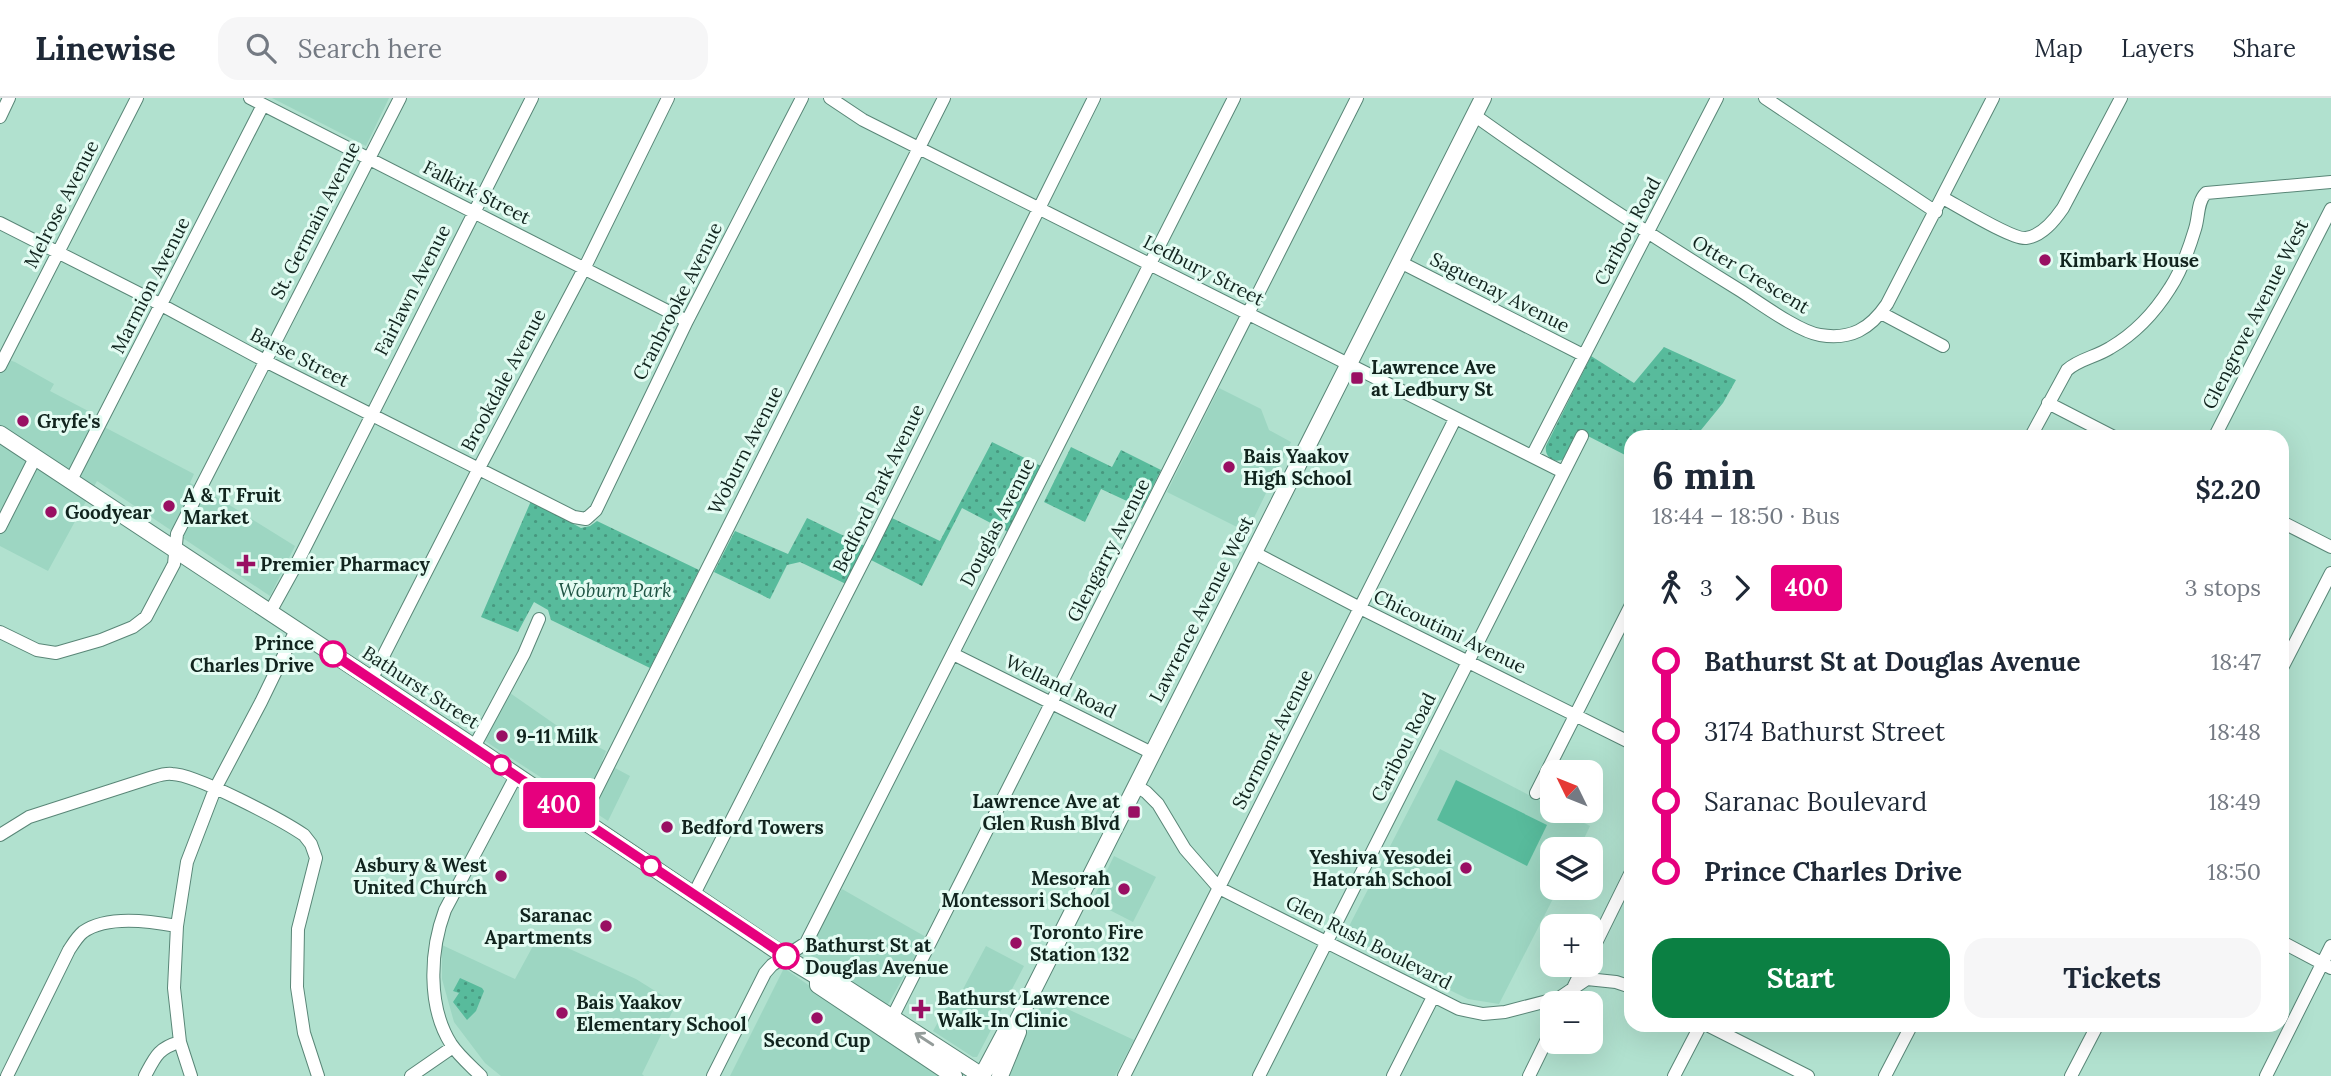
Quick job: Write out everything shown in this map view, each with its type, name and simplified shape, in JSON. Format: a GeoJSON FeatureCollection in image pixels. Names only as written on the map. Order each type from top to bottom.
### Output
{"type":"FeatureCollection","features":[{"type":"Feature","properties":{"kind":"main road","name":"Lawrence Avenue West"},"geometry":{"type":"LineString","coordinates":[[982,1076],[1007,1029],[1015,1026],[1483,98]]}},
{"type":"Feature","properties":{"kind":"main road","name":"Bathurst Street"},"geometry":{"type":"LineString","coordinates":[[0,434],[818,977],[826,975],[982,1076]]}},
{"type":"Feature","properties":{"kind":"main road","name":"Bathurst Street"},"geometry":{"type":"LineString","coordinates":[[818,977],[818,985],[954,1076]]}},
{"type":"Feature","properties":{"kind":"main road","name":"Lawrence Avenue West"},"geometry":{"type":"LineString","coordinates":[[1000,1076],[1018,1032],[1015,1026]]}},
{"type":"Feature","properties":{"kind":"street"},"geometry":{"type":"LineString","coordinates":[[0,117],[9,98]]}},
{"type":"Feature","properties":{"kind":"street","name":"Melrose Avenue"},"geometry":{"type":"LineString","coordinates":[[0,366],[137,98]]}},
{"type":"Feature","properties":{"kind":"street","name":"Falkirk Street"},"geometry":{"type":"LineString","coordinates":[[250,98],[687,321]]}},
{"type":"Feature","properties":{"kind":"street","name":"St. Germain Avenue"},"geometry":{"type":"LineString","coordinates":[[0,632],[37,649],[56,653],[102,640],[133,627],[146,617],[174,564],[177,534],[400,98]]}},
{"type":"Feature","properties":{"kind":"street","name":"Fairlawn Avenue"},"geometry":{"type":"LineString","coordinates":[[270,612],[532,98]]}},
{"type":"Feature","properties":{"kind":"street","name":"Brookdale Avenue"},"geometry":{"type":"LineString","coordinates":[[370,680],[585,267],[668,98]]}},
{"type":"Feature","properties":{"kind":"street","name":"Cranbrooke Avenue"},"geometry":{"type":"LineString","coordinates":[[586,519],[596,510],[687,321],[802,98]]}},
{"type":"Feature","properties":{"kind":"street","name":"Ledbury Street"},"geometry":{"type":"LineString","coordinates":[[830,98],[863,120],[1563,472]]}},
{"type":"Feature","properties":{"kind":"street","name":"Woburn Avenue"},"geometry":{"type":"LineString","coordinates":[[581,820],[944,98]]}},
{"type":"Feature","properties":{"kind":"street","name":"Bedford Park Avenue"},"geometry":{"type":"LineString","coordinates":[[694,894],[862,565],[1094,98]]}},
{"type":"Feature","properties":{"kind":"street","name":"Douglas Avenue"},"geometry":{"type":"LineString","coordinates":[[713,1076],[765,973],[772,965],[806,943],[1234,98]]}},
{"type":"Feature","properties":{"kind":"street","name":"Glengarry Avenue"},"geometry":{"type":"LineString","coordinates":[[892,1018],[1357,98]]}},
{"type":"Feature","properties":{"kind":"street","name":"Caribou Road"},"geometry":{"type":"LineString","coordinates":[[1532,456],[1717,98]]}},
{"type":"Feature","properties":{"kind":"street"},"geometry":{"type":"LineString","coordinates":[[1765,98],[1936,212]]}},
{"type":"Feature","properties":{"kind":"street","name":"Otter Crescent"},"geometry":{"type":"LineString","coordinates":[[1474,115],[1648,234],[1790,321],[1817,335],[1834,336],[1853,333],[1873,324],[1881,313],[1936,212],[1993,98]]}},
{"type":"Feature","properties":{"kind":"street"},"geometry":{"type":"LineString","coordinates":[[1943,198],[2014,236],[2029,238],[2039,233],[2055,220],[2063,208],[2121,98]]}},
{"type":"Feature","properties":{"kind":"street","name":"Marmion Avenue"},"geometry":{"type":"LineString","coordinates":[[71,482],[263,105]]}},
{"type":"Feature","properties":{"kind":"street"},"geometry":{"type":"LineString","coordinates":[[2034,430],[2069,368],[2123,340],[2162,299],[2181,268],[2196,226],[2202,198],[2206,193],[2331,182]]}},
{"type":"Feature","properties":{"kind":"street","name":"Glengrove Avenue West"},"geometry":{"type":"LineString","coordinates":[[2218,430],[2331,209]]}},
{"type":"Feature","properties":{"kind":"street","name":"Barse Street"},"geometry":{"type":"LineString","coordinates":[[0,223],[371,415],[574,517],[586,519]]}},
{"type":"Feature","properties":{"kind":"street","name":"Saguenay Avenue"},"geometry":{"type":"LineString","coordinates":[[1400,262],[1583,355]]}},
{"type":"Feature","properties":{"kind":"street"},"geometry":{"type":"LineString","coordinates":[[1881,313],[1943,346]]}},
{"type":"Feature","properties":{"kind":"street"},"geometry":{"type":"LineString","coordinates":[[2048,403],[2100,430]]}},
{"type":"Feature","properties":{"kind":"street","name":"Stormont Avenue"},"geometry":{"type":"LineString","coordinates":[[1124,1076],[1455,419]]}},
{"type":"Feature","properties":{"kind":"street","name":"Caribou Road"},"geometry":{"type":"LineString","coordinates":[[1259,1076],[1582,436]]}},
{"type":"Feature","properties":{"kind":"street"},"geometry":{"type":"LineString","coordinates":[[0,527],[36,458]]}},
{"type":"Feature","properties":{"kind":"street"},"geometry":{"type":"LineString","coordinates":[[2289,526],[2331,547]]}},
{"type":"Feature","properties":{"kind":"street","name":"Chicoutimi Avenue"},"geometry":{"type":"LineString","coordinates":[[1253,552],[1624,740]]}},
{"type":"Feature","properties":{"kind":"street"},"geometry":{"type":"LineString","coordinates":[[2289,654],[2331,573]]}},
{"type":"Feature","properties":{"kind":"street"},"geometry":{"type":"LineString","coordinates":[[1536,793],[1624,618]]}},
{"type":"Feature","properties":{"kind":"street"},"geometry":{"type":"LineString","coordinates":[[474,747],[486,729],[539,620]]}},
{"type":"Feature","properties":{"kind":"street"},"geometry":{"type":"LineString","coordinates":[[191,1076],[180,1042],[174,988],[177,926],[187,862],[215,789],[296,630]]}},
{"type":"Feature","properties":{"kind":"street","name":"Welland Road"},"geometry":{"type":"LineString","coordinates":[[953,654],[1152,753]]}},
{"type":"Feature","properties":{"kind":"street"},"geometry":{"type":"LineString","coordinates":[[0,835],[29,817],[170,773],[215,789],[304,835],[314,851],[314,867],[298,929],[297,987],[304,1033],[318,1076]]}},
{"type":"Feature","properties":{"kind":"street"},"geometry":{"type":"LineString","coordinates":[[481,1076],[453,1047],[441,1017],[433,979],[438,930],[453,894],[516,776]]}},
{"type":"Feature","properties":{"kind":"street","name":"Glen Rush Boulevard"},"geometry":{"type":"LineString","coordinates":[[1136,786],[1158,804],[1185,849],[1219,888],[1433,997],[1467,1011],[1492,1014],[1559,998],[1587,979],[1624,985]]}},
{"type":"Feature","properties":{"kind":"street"},"geometry":{"type":"LineString","coordinates":[[1603,929],[1624,886]]}},
{"type":"Feature","properties":{"kind":"street"},"geometry":{"type":"LineString","coordinates":[[7,1076],[69,950],[80,934],[96,925],[120,921],[177,926]]}},
{"type":"Feature","properties":{"kind":"street"},"geometry":{"type":"LineString","coordinates":[[2289,946],[2327,966]]}},
{"type":"Feature","properties":{"kind":"street"},"geometry":{"type":"LineString","coordinates":[[2266,1076],[2327,966],[2331,946]]}},
{"type":"Feature","properties":{"kind":"street"},"geometry":{"type":"LineString","coordinates":[[1572,991],[1578,977]]}},
{"type":"Feature","properties":{"kind":"street"},"geometry":{"type":"LineString","coordinates":[[1393,1076],[1433,997]]}},
{"type":"Feature","properties":{"kind":"street"},"geometry":{"type":"LineString","coordinates":[[1674,1076],[1697,1032]]}},
{"type":"Feature","properties":{"kind":"street"},"geometry":{"type":"LineString","coordinates":[[1731,1032],[1808,1076]]}},
{"type":"Feature","properties":{"kind":"street"},"geometry":{"type":"LineString","coordinates":[[1885,1076],[1908,1032]]}},
{"type":"Feature","properties":{"kind":"street"},"geometry":{"type":"LineString","coordinates":[[2071,1076],[2094,1032]]}},
{"type":"Feature","properties":{"kind":"street"},"geometry":{"type":"LineString","coordinates":[[145,1076],[161,1050],[180,1042]]}},
{"type":"Feature","properties":{"kind":"street"},"geometry":{"type":"LineString","coordinates":[[411,1076],[453,1047]]}},
{"type":"Feature","properties":{"kind":"street"},"geometry":{"type":"LineString","coordinates":[[1529,1076],[1540,1054]]}},
{"type":"Feature","properties":{"kind":"shaded area"},"geometry":{"type":"Polygon","coordinates":[[[272,98],[389,98],[366,146],[272,98]]]}},
{"type":"Feature","properties":{"kind":"shaded area"},"geometry":{"type":"Polygon","coordinates":[[[0,357],[15,362],[54,384],[50,391],[92,413],[89,419],[194,474],[190,483],[295,546],[270,596],[97,481],[48,571],[0,546],[0,357]]]}},
{"type":"Feature","properties":{"kind":"shaded area","name":"Bais Yaakov High School"},"geometry":{"type":"Polygon","coordinates":[[[1219,388],[1261,409],[1269,430],[1291,442],[1247,532],[1167,492],[1219,388]]]}},
{"type":"Feature","properties":{"kind":"shaded area"},"geometry":{"type":"Polygon","coordinates":[[[510,693],[556,725],[606,751],[602,761],[630,776],[608,821],[485,741],[510,693]]]}},
{"type":"Feature","properties":{"kind":"shaded area","name":"Yeshiva Yesodei Hatorah School"},"geometry":{"type":"Polygon","coordinates":[[[1440,749],[1540,801],[1540,823],[1584,823],[1590,826],[1585,837],[1540,837],[1540,900],[1552,900],[1545,914],[1540,914],[1540,924],[1499,1004],[1468,999],[1343,938],[1440,749]]]}},
{"type":"Feature","properties":{"kind":"shaded area","name":"Mesorah Montessori School"},"geometry":{"type":"Polygon","coordinates":[[[1114,856],[1156,877],[1133,922],[1092,901],[1114,856]]]}},
{"type":"Feature","properties":{"kind":"shaded area"},"geometry":{"type":"Polygon","coordinates":[[[842,889],[926,937],[887,1006],[806,952],[842,889]]]}},
{"type":"Feature","properties":{"kind":"shaded area","name":"Bais Yaakov Elementary School"},"geometry":{"type":"Polygon","coordinates":[[[539,935],[636,979],[676,1004],[642,1074],[644,1076],[501,1076],[485,1063],[454,1022],[442,979],[442,945],[515,979],[539,935]]]}},
{"type":"Feature","properties":{"kind":"shaded area"},"geometry":{"type":"Polygon","coordinates":[[[986,946],[1024,966],[977,1057],[973,1057],[933,1031],[948,1004],[954,1006],[986,946]]]}},
{"type":"Feature","properties":{"kind":"shaded area"},"geometry":{"type":"Polygon","coordinates":[[[784,968],[939,1076],[730,1076],[784,968]]]}},
{"type":"Feature","properties":{"kind":"shaded area"},"geometry":{"type":"Polygon","coordinates":[[[1044,998],[1134,1040],[1115,1076],[1006,1076],[1044,998]]]}},
{"type":"Feature","properties":{"kind":"green space"},"geometry":{"type":"Polygon","coordinates":[[[1664,347],[1736,380],[1723,403],[1701,430],[1624,430],[1624,454],[1580,432],[1564,459],[1557,461],[1548,456],[1546,446],[1591,356],[1634,383],[1664,347]]]}},
{"type":"Feature","properties":{"kind":"green space"},"geometry":{"type":"Polygon","coordinates":[[[992,442],[1041,466],[1008,532],[962,508],[922,586],[871,560],[892,518],[940,541],[992,442]]]}},
{"type":"Feature","properties":{"kind":"green space"},"geometry":{"type":"Polygon","coordinates":[[[1071,447],[1112,467],[1121,450],[1161,470],[1142,508],[1101,489],[1085,522],[1044,502],[1071,447]]]}},
{"type":"Feature","properties":{"kind":"green space","name":"Woburn Park"},"geometry":{"type":"Polygon","coordinates":[[[531,501],[581,528],[597,521],[699,570],[650,668],[551,620],[548,610],[534,602],[518,632],[481,617],[531,501]]]}},
{"type":"Feature","properties":{"kind":"green space","name":"Woburn Park"},"geometry":{"type":"Polygon","coordinates":[[[807,518],[865,546],[846,584],[800,562],[787,565],[770,599],[714,572],[735,531],[788,554],[807,518]]]}},
{"type":"Feature","properties":{"kind":"green space"},"geometry":{"type":"Polygon","coordinates":[[[1456,780],[1547,825],[1527,866],[1437,820],[1456,780]]]}},
{"type":"Feature","properties":{"kind":"green space"},"geometry":{"type":"Polygon","coordinates":[[[460,978],[484,991],[476,1011],[467,1020],[453,1002],[459,993],[453,991],[460,978]]]}},
{"type":"Feature","properties":{"kind":"bus line","name":"400"},"geometry":{"type":"LineString","coordinates":[[333,654],[786,956]]}},
{"type":"Feature","properties":{"kind":"place","name":"Kimbark House"},"geometry":{"type":"Point","coordinates":[2045,260]}},
{"type":"Feature","properties":{"kind":"place","name":"Lawrence Ave at Ledbury St"},"geometry":{"type":"Point","coordinates":[1357,378]}},
{"type":"Feature","properties":{"kind":"place","name":"Gryfe's"},"geometry":{"type":"Point","coordinates":[23,421]}},
{"type":"Feature","properties":{"kind":"place","name":"Bais Yaakov High School"},"geometry":{"type":"Point","coordinates":[1229,467]}},
{"type":"Feature","properties":{"kind":"place","name":"A & T Fruit Market"},"geometry":{"type":"Point","coordinates":[169,506]}},
{"type":"Feature","properties":{"kind":"place","name":"Goodyear"},"geometry":{"type":"Point","coordinates":[51,512]}},
{"type":"Feature","properties":{"kind":"place","name":"Premier Pharmacy"},"geometry":{"type":"Point","coordinates":[246,564]}},
{"type":"Feature","properties":{"kind":"place","name":"Prince Charles Drive"},"geometry":{"type":"Point","coordinates":[333,654]}},
{"type":"Feature","properties":{"kind":"place","name":"9-11 Milk"},"geometry":{"type":"Point","coordinates":[502,736]}},
{"type":"Feature","properties":{"kind":"place","name":"Lawrence Ave at Glen Rush Blvd"},"geometry":{"type":"Point","coordinates":[1134,812]}},
{"type":"Feature","properties":{"kind":"place","name":"Bedford Towers"},"geometry":{"type":"Point","coordinates":[667,827]}},
{"type":"Feature","properties":{"kind":"place","name":"Yeshiva Yesodei Hatorah School"},"geometry":{"type":"Point","coordinates":[1466,868]}},
{"type":"Feature","properties":{"kind":"place","name":"Asbury & West United Church"},"geometry":{"type":"Point","coordinates":[501,876]}},
{"type":"Feature","properties":{"kind":"place","name":"Mesorah Montessori School"},"geometry":{"type":"Point","coordinates":[1124,889]}},
{"type":"Feature","properties":{"kind":"place","name":"Saranac Apartments"},"geometry":{"type":"Point","coordinates":[606,926]}},
{"type":"Feature","properties":{"kind":"place","name":"Toronto Fire Station 132"},"geometry":{"type":"Point","coordinates":[1016,943]}},
{"type":"Feature","properties":{"kind":"place","name":"Bathurst St at Douglas Avenue"},"geometry":{"type":"Point","coordinates":[786,956]}},
{"type":"Feature","properties":{"kind":"place","name":"Bathurst Lawrence Walk-In Clinic"},"geometry":{"type":"Point","coordinates":[921,1009]}},
{"type":"Feature","properties":{"kind":"place","name":"Bais Yaakov Elementary School"},"geometry":{"type":"Point","coordinates":[562,1013]}},
{"type":"Feature","properties":{"kind":"place","name":"Second Cup"},"geometry":{"type":"Point","coordinates":[817,1018]}}]}
